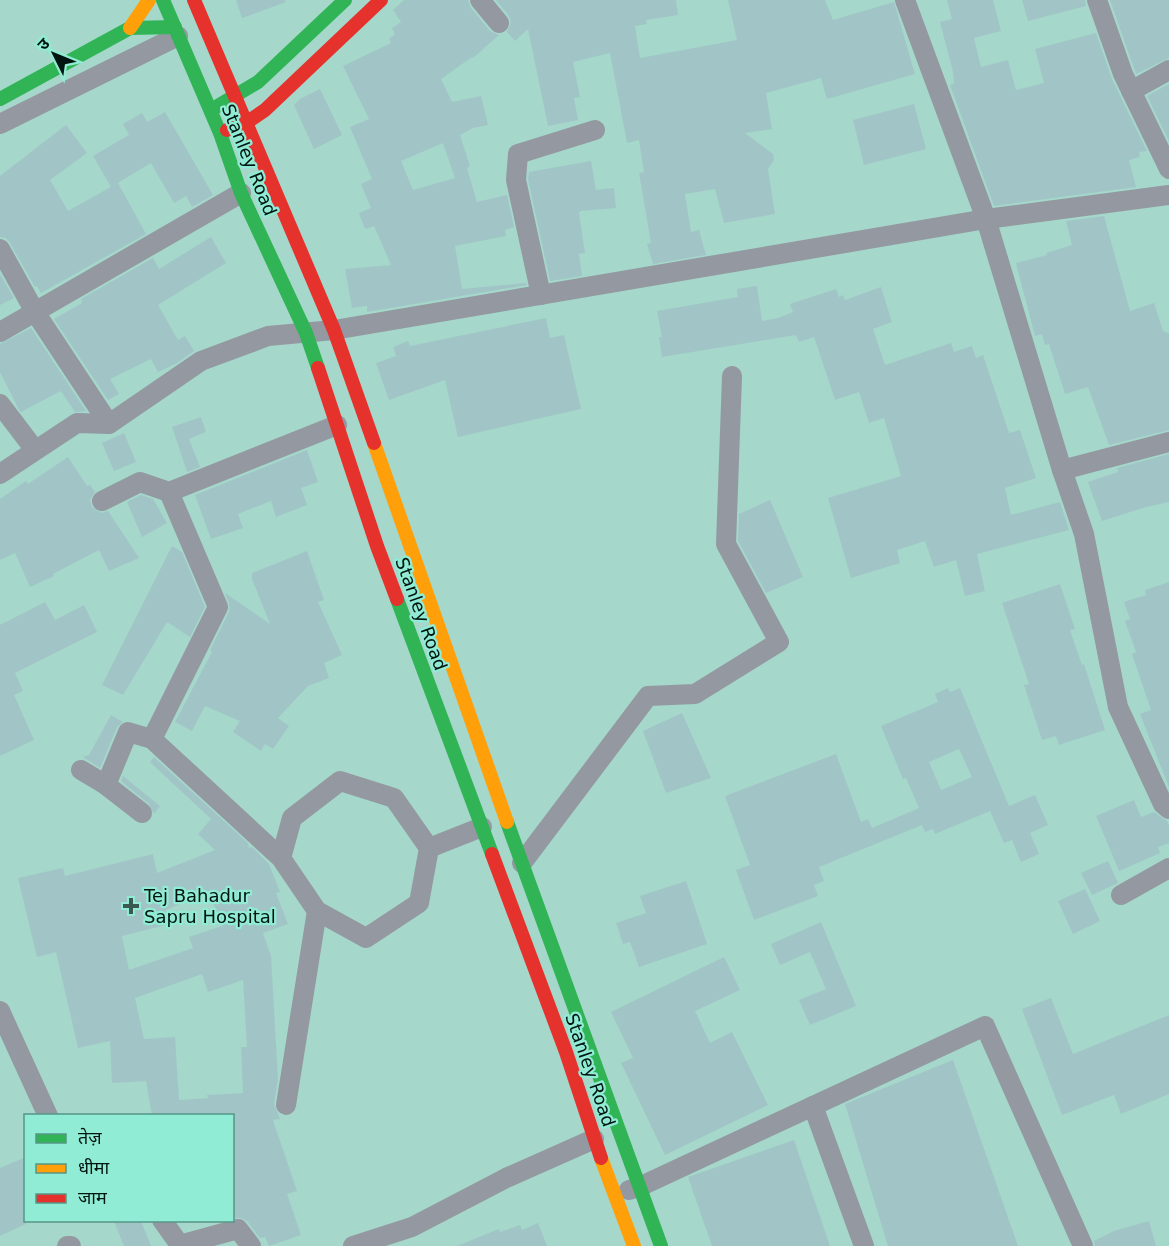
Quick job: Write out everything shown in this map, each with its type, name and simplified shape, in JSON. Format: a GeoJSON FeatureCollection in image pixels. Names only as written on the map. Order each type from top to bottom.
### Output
{"type":"FeatureCollection","features":[{"type":"Feature","properties":{"kind":"main road"},"geometry":{"type":"LineString","coordinates":[[0,99],[130,28],[149,0]]}},
{"type":"Feature","properties":{"kind":"main road","name":"Stanley Road"},"geometry":{"type":"LineString","coordinates":[[163,0],[220,133],[241,193],[306,333],[377,546],[566,1052],[594,1139],[634,1246]]}},
{"type":"Feature","properties":{"kind":"main road","name":"Stanley Road"},"geometry":{"type":"LineString","coordinates":[[194,0],[333,330],[661,1246]]}},
{"type":"Feature","properties":{"kind":"main road"},"geometry":{"type":"LineString","coordinates":[[210,110],[235,97],[266,75],[345,0]]}},
{"type":"Feature","properties":{"kind":"main road"},"geometry":{"type":"LineString","coordinates":[[220,133],[246,123],[265,110],[381,0]]}},
{"type":"Feature","properties":{"kind":"main road"},"geometry":{"type":"LineString","coordinates":[[130,28],[177,31]]}},
{"type":"Feature","properties":{"kind":"street"},"geometry":{"type":"LineString","coordinates":[[480,0],[499,23]]}},
{"type":"Feature","properties":{"kind":"street"},"geometry":{"type":"LineString","coordinates":[[905,0],[986,219],[1062,470],[1084,534],[1118,707],[1163,804],[1169,808]]}},
{"type":"Feature","properties":{"kind":"street"},"geometry":{"type":"LineString","coordinates":[[1097,0],[1123,74],[1169,169]]}},
{"type":"Feature","properties":{"kind":"street"},"geometry":{"type":"LineString","coordinates":[[0,124],[177,31]]}},
{"type":"Feature","properties":{"kind":"street"},"geometry":{"type":"LineString","coordinates":[[1131,91],[1169,70]]}},
{"type":"Feature","properties":{"kind":"street"},"geometry":{"type":"LineString","coordinates":[[540,295],[516,180],[518,154],[594,130]]}},
{"type":"Feature","properties":{"kind":"street"},"geometry":{"type":"LineString","coordinates":[[0,332],[241,193]]}},
{"type":"Feature","properties":{"kind":"street"},"geometry":{"type":"LineString","coordinates":[[0,474],[76,423],[109,424],[201,361],[268,336],[333,330],[986,219],[1169,195]]}},
{"type":"Feature","properties":{"kind":"street"},"geometry":{"type":"LineString","coordinates":[[0,249],[35,312],[109,424]]}},
{"type":"Feature","properties":{"kind":"street"},"geometry":{"type":"LineString","coordinates":[[522,862],[648,696],[695,694],[779,642],[726,544],[732,376]]}},
{"type":"Feature","properties":{"kind":"street"},"geometry":{"type":"LineString","coordinates":[[0,404],[35,450]]}},
{"type":"Feature","properties":{"kind":"street"},"geometry":{"type":"LineString","coordinates":[[102,501],[140,482],[169,492],[336,425]]}},
{"type":"Feature","properties":{"kind":"street"},"geometry":{"type":"LineString","coordinates":[[1062,470],[1169,442]]}},
{"type":"Feature","properties":{"kind":"street"},"geometry":{"type":"LineString","coordinates":[[152,739],[218,608],[169,492]]}},
{"type":"Feature","properties":{"kind":"street"},"geometry":{"type":"LineString","coordinates":[[106,785],[128,732],[152,739],[281,858],[317,911],[366,938],[419,903],[429,848],[394,798],[339,781],[292,818],[281,858]]}},
{"type":"Feature","properties":{"kind":"street"},"geometry":{"type":"LineString","coordinates":[[81,770],[106,785],[142,813]]}},
{"type":"Feature","properties":{"kind":"street"},"geometry":{"type":"LineString","coordinates":[[429,848],[482,827]]}},
{"type":"Feature","properties":{"kind":"street"},"geometry":{"type":"LineString","coordinates":[[1121,895],[1169,868]]}},
{"type":"Feature","properties":{"kind":"street"},"geometry":{"type":"LineString","coordinates":[[286,1105],[317,911]]}},
{"type":"Feature","properties":{"kind":"street"},"geometry":{"type":"LineString","coordinates":[[0,1011],[47,1114]]}},
{"type":"Feature","properties":{"kind":"street"},"geometry":{"type":"LineString","coordinates":[[615,1194],[639,1187],[986,1026],[1083,1246]]}},
{"type":"Feature","properties":{"kind":"street"},"geometry":{"type":"LineString","coordinates":[[813,1106],[864,1246]]}},
{"type":"Feature","properties":{"kind":"street"},"geometry":{"type":"LineString","coordinates":[[353,1246],[412,1227],[506,1178],[594,1139]]}},
{"type":"Feature","properties":{"kind":"street"},"geometry":{"type":"LineString","coordinates":[[163,1222],[180,1245],[238,1229],[251,1246]]}},
{"type":"Feature","properties":{"kind":"building"},"geometry":{"type":"Polygon","coordinates":[[[236,0],[285,0],[286,2],[242,18],[236,0]]]}},
{"type":"Feature","properties":{"kind":"building"},"geometry":{"type":"Polygon","coordinates":[[[404,0],[468,0],[471,8],[490,31],[499,35],[473,58],[441,79],[452,102],[481,96],[488,125],[473,128],[460,135],[470,166],[467,168],[477,202],[507,195],[514,227],[505,230],[506,236],[455,246],[462,289],[526,283],[527,285],[367,312],[367,306],[352,308],[345,269],[391,265],[374,226],[365,229],[359,213],[371,208],[361,184],[372,179],[350,127],[369,119],[343,66],[391,43],[389,39],[395,34],[392,28],[401,22],[393,10],[404,0]],[[443,143],[401,161],[413,190],[455,178],[443,143]]]}},
{"type":"Feature","properties":{"kind":"building"},"geometry":{"type":"Polygon","coordinates":[[[496,0],[676,0],[678,15],[646,20],[647,24],[635,26],[640,58],[737,40],[728,0],[825,0],[833,20],[894,2],[915,74],[827,99],[821,78],[766,93],[772,129],[745,133],[773,154],[774,160],[768,169],[775,214],[724,223],[715,189],[685,194],[691,232],[699,230],[706,255],[653,264],[647,244],[651,243],[639,173],[644,172],[639,140],[627,143],[610,53],[573,62],[580,97],[574,98],[578,120],[548,126],[528,29],[515,41],[507,32],[511,22],[509,16],[496,0]]]}},
{"type":"Feature","properties":{"kind":"building"},"geometry":{"type":"Polygon","coordinates":[[[947,0],[993,0],[1001,31],[974,38],[981,67],[1008,60],[1016,90],[1044,83],[1035,49],[1096,33],[1112,79],[1147,151],[1139,152],[1140,157],[1129,160],[1136,187],[994,206],[950,85],[954,84],[953,72],[940,22],[952,19],[947,0]]]}},
{"type":"Feature","properties":{"kind":"building"},"geometry":{"type":"Polygon","coordinates":[[[1022,0],[1085,0],[1086,6],[1028,21],[1022,0]]]}},
{"type":"Feature","properties":{"kind":"building"},"geometry":{"type":"Polygon","coordinates":[[[1110,0],[1169,0],[1169,58],[1136,74],[1110,0]]]}},
{"type":"Feature","properties":{"kind":"building"},"geometry":{"type":"Polygon","coordinates":[[[1169,84],[1169,141],[1147,96],[1169,84]]]}},
{"type":"Feature","properties":{"kind":"building"},"geometry":{"type":"Polygon","coordinates":[[[320,89],[342,135],[314,149],[294,105],[300,99],[320,89]]]}},
{"type":"Feature","properties":{"kind":"building"},"geometry":{"type":"Polygon","coordinates":[[[914,104],[926,149],[864,165],[853,120],[914,104]]]}},
{"type":"Feature","properties":{"kind":"building"},"geometry":{"type":"Polygon","coordinates":[[[165,112],[213,195],[192,207],[186,196],[174,203],[151,163],[111,187],[93,156],[129,135],[123,124],[142,113],[147,122],[165,112]]]}},
{"type":"Feature","properties":{"kind":"building"},"geometry":{"type":"Polygon","coordinates":[[[66,125],[87,153],[50,180],[68,211],[118,183],[146,234],[41,293],[37,286],[35,287],[10,243],[6,238],[0,237],[0,176],[66,125]]]}},
{"type":"Feature","properties":{"kind":"building"},"geometry":{"type":"Polygon","coordinates":[[[591,161],[596,190],[614,188],[616,208],[579,213],[585,253],[579,254],[582,276],[550,281],[528,179],[529,172],[591,161]]]}},
{"type":"Feature","properties":{"kind":"building"},"geometry":{"type":"Polygon","coordinates":[[[1104,216],[1130,311],[1154,303],[1163,331],[1169,334],[1169,430],[1109,445],[1088,387],[1065,394],[1049,344],[1045,345],[1042,334],[1035,336],[1016,263],[1047,255],[1046,253],[1072,245],[1066,221],[1104,216]]]}},
{"type":"Feature","properties":{"kind":"building"},"geometry":{"type":"Polygon","coordinates":[[[211,237],[226,263],[158,305],[178,340],[185,336],[194,351],[158,372],[151,359],[110,379],[119,394],[108,400],[54,319],[82,303],[81,299],[153,258],[159,269],[211,237]]]}},
{"type":"Feature","properties":{"kind":"building"},"geometry":{"type":"Polygon","coordinates":[[[0,274],[14,298],[0,305],[0,274]]]}},
{"type":"Feature","properties":{"kind":"building"},"geometry":{"type":"Polygon","coordinates":[[[757,286],[762,321],[793,312],[790,304],[836,289],[839,297],[843,295],[845,300],[881,287],[892,322],[873,329],[885,365],[951,343],[954,352],[972,346],[976,358],[983,355],[1009,433],[1020,430],[1036,478],[1005,488],[1011,515],[1060,502],[1069,530],[977,554],[985,591],[965,596],[956,560],[934,567],[925,541],[897,550],[900,563],[851,578],[828,498],[901,476],[884,418],[869,423],[859,392],[835,400],[814,337],[799,342],[796,335],[662,357],[659,337],[662,337],[657,311],[738,297],[737,289],[757,286]]]}},
{"type":"Feature","properties":{"kind":"building"},"geometry":{"type":"Polygon","coordinates":[[[546,318],[550,338],[564,335],[581,409],[458,437],[445,380],[389,400],[376,363],[396,356],[393,347],[408,341],[410,346],[546,318]]]}},
{"type":"Feature","properties":{"kind":"building"},"geometry":{"type":"Polygon","coordinates":[[[31,328],[86,411],[75,412],[61,391],[21,412],[19,410],[0,372],[0,344],[31,328]]]}},
{"type":"Feature","properties":{"kind":"building"},"geometry":{"type":"Polygon","coordinates":[[[201,417],[206,432],[189,439],[200,467],[187,472],[172,427],[201,417]]]}},
{"type":"Feature","properties":{"kind":"building"},"geometry":{"type":"Polygon","coordinates":[[[124,433],[136,462],[114,471],[102,443],[124,433]]]}},
{"type":"Feature","properties":{"kind":"building"},"geometry":{"type":"Polygon","coordinates":[[[307,450],[318,482],[301,488],[307,505],[276,517],[271,501],[238,514],[243,528],[211,539],[195,495],[307,450]]]}},
{"type":"Feature","properties":{"kind":"building"},"geometry":{"type":"Polygon","coordinates":[[[1169,454],[1169,502],[1102,521],[1088,482],[1118,472],[1117,468],[1169,454]]]}},
{"type":"Feature","properties":{"kind":"building"},"geometry":{"type":"Polygon","coordinates":[[[68,457],[87,486],[90,485],[95,492],[90,500],[92,507],[101,513],[108,511],[139,558],[109,571],[99,550],[30,587],[15,553],[0,560],[0,499],[26,481],[28,484],[68,457]]]}},
{"type":"Feature","properties":{"kind":"building"},"geometry":{"type":"Polygon","coordinates":[[[141,495],[153,499],[167,523],[142,537],[127,502],[141,495]]]}},
{"type":"Feature","properties":{"kind":"building"},"geometry":{"type":"Polygon","coordinates":[[[770,500],[803,577],[766,593],[738,541],[739,514],[770,500]]]}},
{"type":"Feature","properties":{"kind":"building"},"geometry":{"type":"Polygon","coordinates":[[[172,546],[182,552],[205,607],[190,637],[167,622],[123,695],[102,685],[172,546]]]}},
{"type":"Feature","properties":{"kind":"building"},"geometry":{"type":"Polygon","coordinates":[[[307,551],[324,600],[318,602],[342,655],[324,663],[329,678],[308,686],[278,718],[289,726],[273,749],[265,744],[261,751],[233,732],[240,721],[205,706],[192,731],[175,722],[212,652],[210,650],[229,612],[229,603],[225,593],[270,624],[252,579],[252,573],[307,551]]]}},
{"type":"Feature","properties":{"kind":"building"},"geometry":{"type":"Polygon","coordinates":[[[1169,582],[1169,787],[1140,714],[1151,710],[1132,654],[1136,652],[1125,621],[1130,619],[1124,602],[1146,595],[1145,590],[1169,582]]]}},
{"type":"Feature","properties":{"kind":"building"},"geometry":{"type":"Polygon","coordinates":[[[1060,584],[1075,629],[1070,630],[1082,665],[1084,664],[1105,730],[1059,745],[1056,736],[1042,740],[1024,685],[1029,684],[1002,603],[1060,584]]]}},
{"type":"Feature","properties":{"kind":"building"},"geometry":{"type":"Polygon","coordinates":[[[45,602],[55,620],[84,605],[97,632],[15,673],[23,691],[14,695],[34,740],[0,756],[0,625],[45,602]]]}},
{"type":"Feature","properties":{"kind":"building"},"geometry":{"type":"Polygon","coordinates":[[[948,688],[950,692],[960,688],[1009,806],[1035,795],[1048,825],[1030,833],[1039,854],[1021,862],[1012,840],[1004,843],[990,811],[935,834],[933,829],[925,832],[922,825],[819,867],[824,881],[814,885],[818,896],[754,920],[736,870],[750,865],[725,796],[836,754],[861,822],[868,819],[872,828],[919,808],[906,778],[903,779],[881,726],[938,702],[935,694],[948,688]],[[959,749],[929,762],[941,790],[972,777],[959,749]]]}},
{"type":"Feature","properties":{"kind":"building"},"geometry":{"type":"Polygon","coordinates":[[[682,713],[711,778],[666,793],[643,731],[682,713]]]}},
{"type":"Feature","properties":{"kind":"building"},"geometry":{"type":"Polygon","coordinates":[[[111,715],[123,722],[117,727],[100,768],[83,757],[89,755],[111,715]]]}},
{"type":"Feature","properties":{"kind":"building"},"geometry":{"type":"Polygon","coordinates":[[[154,757],[248,843],[249,848],[252,847],[269,864],[280,892],[276,893],[288,924],[263,933],[271,956],[278,1079],[274,1104],[280,1119],[273,1120],[297,1191],[287,1194],[301,1235],[269,1246],[265,1237],[260,1238],[247,1221],[234,1218],[234,1114],[152,1114],[146,1081],[112,1083],[110,1041],[78,1048],[56,952],[37,957],[18,878],[63,868],[65,876],[153,854],[157,873],[215,850],[198,834],[211,819],[150,762],[154,757]],[[209,892],[166,910],[170,924],[122,936],[129,970],[193,948],[189,937],[222,926],[209,892]],[[202,974],[135,998],[144,1039],[175,1037],[179,1100],[208,1098],[207,1095],[243,1093],[241,1047],[247,1047],[243,980],[208,992],[202,974]]]}},
{"type":"Feature","properties":{"kind":"building"},"geometry":{"type":"Polygon","coordinates":[[[123,776],[160,806],[154,814],[149,804],[121,781],[123,776]]]}},
{"type":"Feature","properties":{"kind":"building"},"geometry":{"type":"Polygon","coordinates":[[[1134,800],[1141,817],[1154,812],[1167,821],[1169,843],[1158,847],[1160,853],[1119,871],[1096,816],[1134,800]]]}},
{"type":"Feature","properties":{"kind":"building"},"geometry":{"type":"Polygon","coordinates":[[[1108,861],[1118,883],[1092,895],[1081,873],[1108,861]]]}},
{"type":"Feature","properties":{"kind":"building"},"geometry":{"type":"Polygon","coordinates":[[[686,881],[707,944],[639,967],[630,942],[623,944],[616,923],[646,913],[640,896],[686,881]]]}},
{"type":"Feature","properties":{"kind":"building"},"geometry":{"type":"Polygon","coordinates":[[[1085,889],[1100,921],[1073,934],[1058,901],[1085,889]]]}},
{"type":"Feature","properties":{"kind":"building"},"geometry":{"type":"Polygon","coordinates":[[[821,922],[856,1006],[810,1025],[799,1000],[826,989],[810,952],[780,965],[771,944],[821,922]]]}},
{"type":"Feature","properties":{"kind":"building"},"geometry":{"type":"Polygon","coordinates":[[[724,957],[740,990],[695,1011],[710,1043],[732,1032],[768,1105],[665,1155],[621,1063],[633,1058],[611,1012],[724,957]]]}},
{"type":"Feature","properties":{"kind":"building"},"geometry":{"type":"Polygon","coordinates":[[[1051,998],[1073,1054],[1169,1015],[1169,1094],[1121,1114],[1114,1095],[1062,1115],[1022,1009],[1051,998]]]}},
{"type":"Feature","properties":{"kind":"building"},"geometry":{"type":"Polygon","coordinates":[[[953,1060],[1018,1246],[888,1246],[845,1104],[953,1060]]]}},
{"type":"Feature","properties":{"kind":"building"},"geometry":{"type":"Polygon","coordinates":[[[794,1140],[830,1246],[712,1246],[688,1177],[794,1140]]]}},
{"type":"Feature","properties":{"kind":"building"},"geometry":{"type":"Polygon","coordinates":[[[24,1158],[24,1222],[26,1224],[0,1236],[0,1168],[24,1158]]]}},
{"type":"Feature","properties":{"kind":"building"},"geometry":{"type":"Polygon","coordinates":[[[1149,1221],[1156,1246],[1095,1246],[1094,1241],[1114,1231],[1149,1221]]]}},
{"type":"Feature","properties":{"kind":"building"},"geometry":{"type":"Polygon","coordinates":[[[114,1222],[141,1222],[151,1246],[124,1246],[114,1222]]]}},
{"type":"Feature","properties":{"kind":"building"},"geometry":{"type":"Polygon","coordinates":[[[538,1223],[547,1246],[457,1246],[499,1229],[500,1232],[520,1225],[522,1230],[538,1223]]]}},
{"type":"Feature","properties":{"kind":"traffic: fast"},"geometry":{"type":"LineString","coordinates":[[163,0],[220,133],[241,193],[306,333],[318,368]]}},
{"type":"Feature","properties":{"kind":"traffic: fast"},"geometry":{"type":"LineString","coordinates":[[216,107],[258,82],[345,0]]}},
{"type":"Feature","properties":{"kind":"traffic: fast"},"geometry":{"type":"LineString","coordinates":[[0,99],[130,28],[175,27]]}},
{"type":"Feature","properties":{"kind":"traffic: fast"},"geometry":{"type":"LineString","coordinates":[[397,599],[492,854]]}},
{"type":"Feature","properties":{"kind":"traffic: fast"},"geometry":{"type":"LineString","coordinates":[[507,822],[661,1246]]}},
{"type":"Feature","properties":{"kind":"traffic: slow"},"geometry":{"type":"LineString","coordinates":[[130,28],[149,0]]}},
{"type":"Feature","properties":{"kind":"traffic: slow"},"geometry":{"type":"LineString","coordinates":[[374,443],[507,822]]}},
{"type":"Feature","properties":{"kind":"traffic: slow"},"geometry":{"type":"LineString","coordinates":[[601,1158],[634,1246]]}},
{"type":"Feature","properties":{"kind":"traffic: jam"},"geometry":{"type":"LineString","coordinates":[[194,0],[334,330],[374,443]]}},
{"type":"Feature","properties":{"kind":"traffic: jam"},"geometry":{"type":"LineString","coordinates":[[227,130],[246,123],[265,110],[381,0]]}},
{"type":"Feature","properties":{"kind":"traffic: jam"},"geometry":{"type":"LineString","coordinates":[[318,368],[397,599]]}},
{"type":"Feature","properties":{"kind":"traffic: jam"},"geometry":{"type":"LineString","coordinates":[[492,854],[566,1052],[601,1158]]}},
{"type":"Feature","properties":{"kind":"place","name":"Tej Bahadur Sapru Hospital"},"geometry":{"type":"Point","coordinates":[131,906]}}]}
